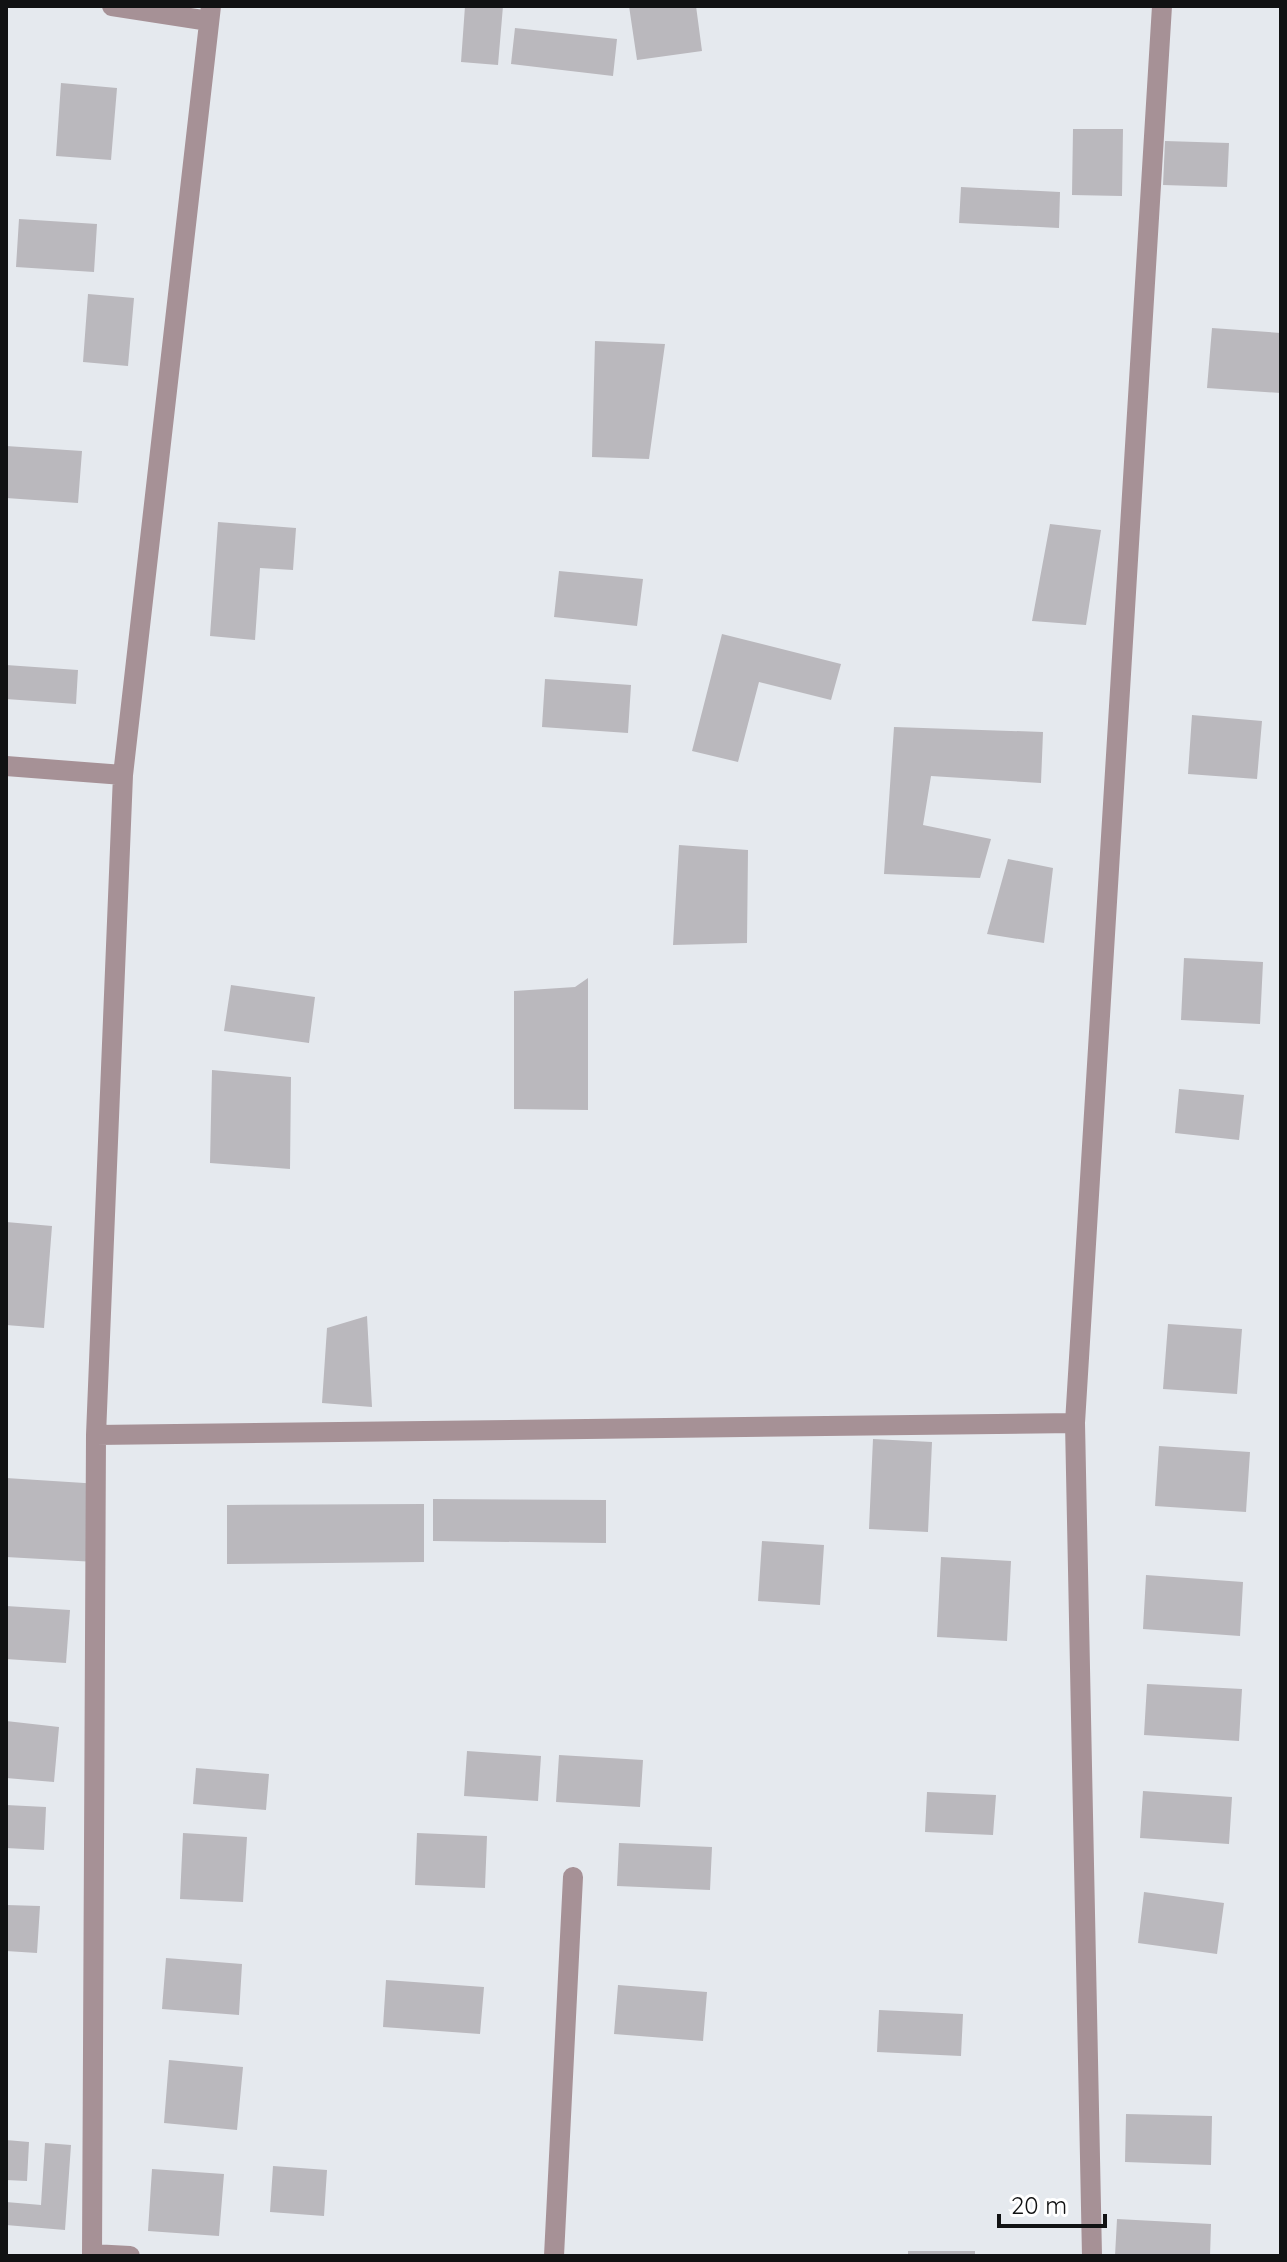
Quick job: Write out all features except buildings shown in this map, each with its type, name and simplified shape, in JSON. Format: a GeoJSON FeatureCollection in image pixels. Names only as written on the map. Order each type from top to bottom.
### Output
{"type":"FeatureCollection","features":[{"type":"Feature","properties":{"kind":"street"},"geometry":{"type":"LineString","coordinates":[[112,6],[210,14],[123,775],[96,1435],[92,2255],[130,2256]]}},
{"type":"Feature","properties":{"kind":"street"},"geometry":{"type":"LineString","coordinates":[[1092,2256],[1075,1423],[1162,6]]}},
{"type":"Feature","properties":{"kind":"street"},"geometry":{"type":"LineString","coordinates":[[6,766],[123,775]]}},
{"type":"Feature","properties":{"kind":"street"},"geometry":{"type":"LineString","coordinates":[[96,1435],[1075,1423]]}},
{"type":"Feature","properties":{"kind":"street"},"geometry":{"type":"LineString","coordinates":[[554,2256],[573,1877]]}}]}
